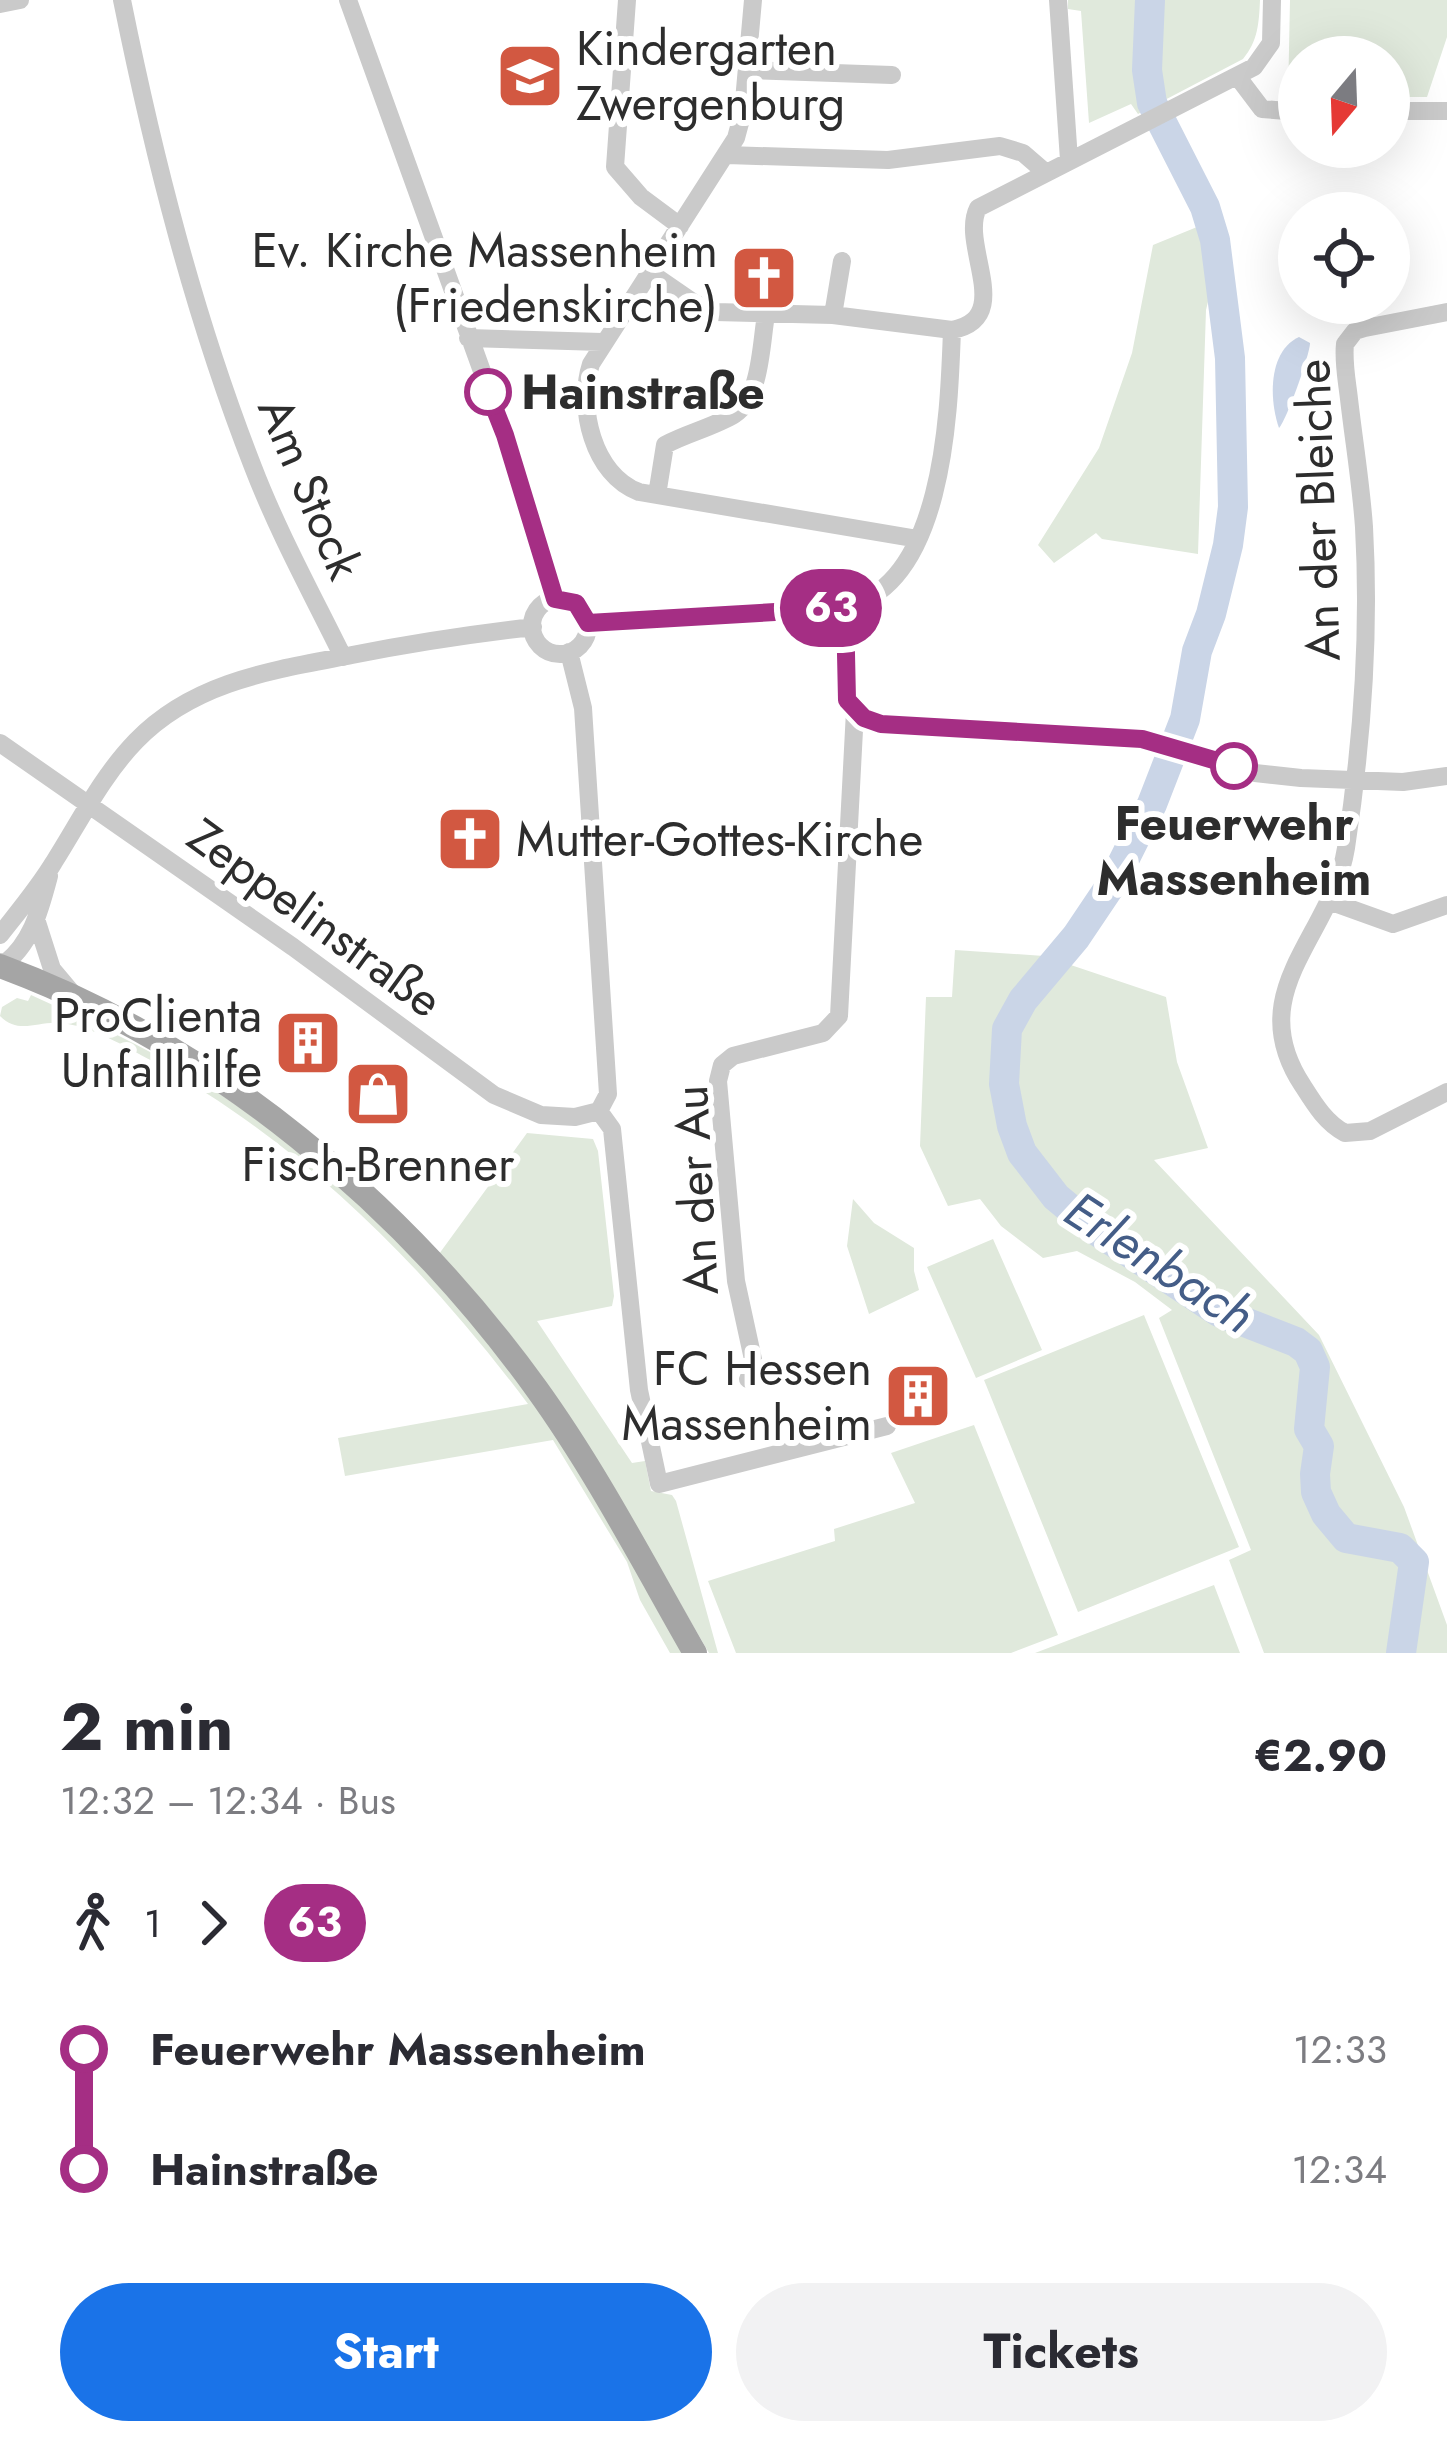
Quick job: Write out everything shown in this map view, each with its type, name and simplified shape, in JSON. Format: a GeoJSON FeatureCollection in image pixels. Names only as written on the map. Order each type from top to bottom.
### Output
{"type":"FeatureCollection","features":[{"type":"Feature","properties":{"kind":"main road"},"geometry":{"type":"LineString","coordinates":[[0,965],[75,996],[165,1046],[280,1125],[380,1210],[450,1281],[536,1388],[695,1653]]}},
{"type":"Feature","properties":{"kind":"street"},"geometry":{"type":"LineString","coordinates":[[0,4],[20,0]]}},
{"type":"Feature","properties":{"kind":"street","name":"Am Stock"},"geometry":{"type":"LineString","coordinates":[[122,0],[154,154],[230,400],[267,499],[343,657]]}},
{"type":"Feature","properties":{"kind":"street"},"geometry":{"type":"LineString","coordinates":[[347,0],[505,435],[555,599]]}},
{"type":"Feature","properties":{"kind":"street"},"geometry":{"type":"LineString","coordinates":[[627,0],[615,167],[631,187],[680,226]]}},
{"type":"Feature","properties":{"kind":"street"},"geometry":{"type":"LineString","coordinates":[[753,0],[740,125],[727,155],[602,342],[587,383],[597,448],[627,487],[918,539]]}},
{"type":"Feature","properties":{"kind":"street"},"geometry":{"type":"LineString","coordinates":[[1058,0],[1069,160]]}},
{"type":"Feature","properties":{"kind":"street"},"geometry":{"type":"LineString","coordinates":[[649,272],[715,312],[833,315],[952,330],[972,322],[985,281],[971,228],[978,208],[1253,67],[1267,51],[1272,0]]}},
{"type":"Feature","properties":{"kind":"street"},"geometry":{"type":"LineString","coordinates":[[747,70],[892,74]]}},
{"type":"Feature","properties":{"kind":"street"},"geometry":{"type":"LineString","coordinates":[[1237,76],[1262,109],[1278,110]]}},
{"type":"Feature","properties":{"kind":"street"},"geometry":{"type":"LineString","coordinates":[[1410,111],[1447,111]]}},
{"type":"Feature","properties":{"kind":"street"},"geometry":{"type":"LineString","coordinates":[[727,155],[888,160],[1000,146],[1023,153],[1045,172]]}},
{"type":"Feature","properties":{"kind":"street"},"geometry":{"type":"LineString","coordinates":[[833,315],[842,262]]}},
{"type":"Feature","properties":{"kind":"street","name":"An der Bleiche"},"geometry":{"type":"LineString","coordinates":[[1353,782],[1364,659],[1365,571],[1345,344],[1365,328],[1447,312]]}},
{"type":"Feature","properties":{"kind":"street"},"geometry":{"type":"LineString","coordinates":[[657,495],[665,445],[744,406],[766,315]]}},
{"type":"Feature","properties":{"kind":"street"},"geometry":{"type":"LineString","coordinates":[[588,623],[845,608],[864,602],[884,587],[918,539],[933,497],[952,330]]}},
{"type":"Feature","properties":{"kind":"street"},"geometry":{"type":"LineString","coordinates":[[468,338],[602,342]]}},
{"type":"Feature","properties":{"kind":"street"},"geometry":{"type":"LineString","coordinates":[[555,599],[576,603],[588,623],[585,640],[569,652],[546,650],[533,627],[538,609],[555,599]]}},
{"type":"Feature","properties":{"kind":"street","name":"An der Au"},"geometry":{"type":"LineString","coordinates":[[748,1379],[756,1373],[736,1281],[718,1081],[722,1065],[733,1056],[823,1033],[839,1016],[850,735],[855,711],[847,700],[845,608]]}},
{"type":"Feature","properties":{"kind":"street"},"geometry":{"type":"LineString","coordinates":[[0,937],[137,740],[190,700],[248,676],[437,639],[533,627]]}},
{"type":"Feature","properties":{"kind":"street"},"geometry":{"type":"LineString","coordinates":[[569,652],[583,708],[607,1062],[608,1094],[599,1111],[612,1130],[639,1390],[659,1484],[886,1426]]}},
{"type":"Feature","properties":{"kind":"street"},"geometry":{"type":"LineString","coordinates":[[855,711],[881,724],[1158,742],[1271,775],[1353,782],[1447,776]]}},
{"type":"Feature","properties":{"kind":"street","name":"Zeppelinstraße"},"geometry":{"type":"LineString","coordinates":[[0,743],[293,947],[494,1095],[541,1115],[575,1117],[599,1111]]}},
{"type":"Feature","properties":{"kind":"street"},"geometry":{"type":"LineString","coordinates":[[1353,782],[1343,861],[1329,901],[1290,973],[1281,1003],[1282,1040],[1300,1083],[1331,1124],[1354,1134],[1370,1131],[1447,1092]]}},
{"type":"Feature","properties":{"kind":"street"},"geometry":{"type":"LineString","coordinates":[[0,965],[21,948],[36,919],[51,867]]}},
{"type":"Feature","properties":{"kind":"street"},"geometry":{"type":"LineString","coordinates":[[1329,901],[1393,924],[1447,905]]}},
{"type":"Feature","properties":{"kind":"street"},"geometry":{"type":"LineString","coordinates":[[36,919],[52,969],[75,996]]}},
{"type":"Feature","properties":{"kind":"shaded area"},"geometry":{"type":"Polygon","coordinates":[[[1068,0],[1260,0],[1255,38],[1243,59],[1138,114],[1131,104],[1089,123],[1081,11],[1068,9],[1068,0]]]}},
{"type":"Feature","properties":{"kind":"shaded area"},"geometry":{"type":"Polygon","coordinates":[[[1290,0],[1447,0],[1447,37],[1427,97],[1410,97],[1410,36],[1289,36],[1290,0]]]}},
{"type":"Feature","properties":{"kind":"shaded area"},"geometry":{"type":"Polygon","coordinates":[[[1197,227],[1212,285],[1206,310],[1198,554],[1102,539],[1096,533],[1054,563],[1038,545],[1099,448],[1132,353],[1153,245],[1197,227]]]}},
{"type":"Feature","properties":{"kind":"shaded area"},"geometry":{"type":"Polygon","coordinates":[[[955,950],[1044,956],[1166,997],[1177,1062],[1208,1148],[1154,1160],[1319,1335],[1404,1507],[1447,1625],[1447,1653],[1264,1653],[1229,1560],[1251,1550],[1159,1318],[1172,1310],[1135,1282],[1077,1251],[1043,1258],[1001,1226],[980,1199],[948,1206],[920,1146],[926,997],[952,997],[955,950]]]}},
{"type":"Feature","properties":{"kind":"shaded area"},"geometry":{"type":"Polygon","coordinates":[[[31,995],[134,1044],[244,1111],[341,1187],[431,1273],[511,1368],[546,1418],[687,1653],[670,1653],[640,1600],[627,1562],[553,1440],[345,1476],[338,1438],[528,1404],[448,1305],[311,1170],[208,1094],[119,1043],[72,1025],[21,1026],[0,1016],[2,1007],[17,998],[28,1001],[31,995]]]}},
{"type":"Feature","properties":{"kind":"shaded area"},"geometry":{"type":"Polygon","coordinates":[[[527,1133],[593,1139],[598,1151],[612,1306],[537,1321],[632,1463],[645,1461],[651,1491],[672,1495],[676,1501],[718,1653],[709,1653],[554,1394],[480,1298],[439,1254],[527,1133]]]}},
{"type":"Feature","properties":{"kind":"shaded area"},"geometry":{"type":"Polygon","coordinates":[[[853,1199],[874,1223],[914,1248],[919,1290],[869,1314],[847,1246],[853,1199]]]}},
{"type":"Feature","properties":{"kind":"shaded area"},"geometry":{"type":"Polygon","coordinates":[[[993,1239],[1042,1350],[976,1378],[927,1267],[993,1239]]]}},
{"type":"Feature","properties":{"kind":"shaded area"},"geometry":{"type":"Polygon","coordinates":[[[1144,1315],[1239,1547],[1078,1612],[984,1380],[1144,1315]]]}},
{"type":"Feature","properties":{"kind":"shaded area"},"geometry":{"type":"Polygon","coordinates":[[[974,1425],[1058,1635],[1011,1653],[736,1653],[708,1581],[835,1541],[834,1529],[915,1503],[891,1453],[974,1425]]]}},
{"type":"Feature","properties":{"kind":"shaded area"},"geometry":{"type":"Polygon","coordinates":[[[1214,1585],[1240,1653],[1035,1653],[1214,1585]]]}},
{"type":"Feature","properties":{"kind":"water"},"geometry":{"type":"Polygon","coordinates":[[[1299,337],[1310,343],[1309,349],[1279,428],[1273,391],[1276,365],[1281,353],[1299,337]]]}},
{"type":"Feature","properties":{"kind":"waterway","name":"Erlenbach"},"geometry":{"type":"LineString","coordinates":[[1150,0],[1147,70],[1152,103],[1205,207],[1215,240],[1230,358],[1233,507],[1228,545],[1197,651],[1185,719],[1152,804],[1113,882],[1076,937],[1023,1000],[1007,1029],[1004,1084],[1022,1153],[1056,1197],[1097,1231],[1219,1312],[1308,1351],[1315,1367],[1309,1429],[1319,1446],[1316,1492],[1326,1514],[1346,1538],[1400,1548],[1414,1562],[1401,1653]]}},
{"type":"Feature","properties":{"kind":"bus line","name":"63"},"geometry":{"type":"LineString","coordinates":[[488,392],[555,599],[576,603],[588,623],[845,608],[847,700],[864,718],[881,724],[1142,739],[1234,766]]}},
{"type":"Feature","properties":{"kind":"place","name":"Kindergarten Zwergenburg"},"geometry":{"type":"Point","coordinates":[530,76]}},
{"type":"Feature","properties":{"kind":"place","name":"Ev. Kirche Massenheim (Friedenskirche)"},"geometry":{"type":"Point","coordinates":[764,278]}},
{"type":"Feature","properties":{"kind":"place","name":"Hainstraße"},"geometry":{"type":"Point","coordinates":[488,392]}},
{"type":"Feature","properties":{"kind":"place","name":"Feuerwehr Massenheim"},"geometry":{"type":"Point","coordinates":[1234,766]}},
{"type":"Feature","properties":{"kind":"place","name":"Mutter-Gottes-Kirche"},"geometry":{"type":"Point","coordinates":[470,839]}},
{"type":"Feature","properties":{"kind":"place","name":"ProClienta Unfallhilfe"},"geometry":{"type":"Point","coordinates":[308,1043]}},
{"type":"Feature","properties":{"kind":"place","name":"Fisch-Brenner"},"geometry":{"type":"Point","coordinates":[378,1094]}},
{"type":"Feature","properties":{"kind":"place","name":"FC Hessen Massenheim"},"geometry":{"type":"Point","coordinates":[918,1396]}}]}
